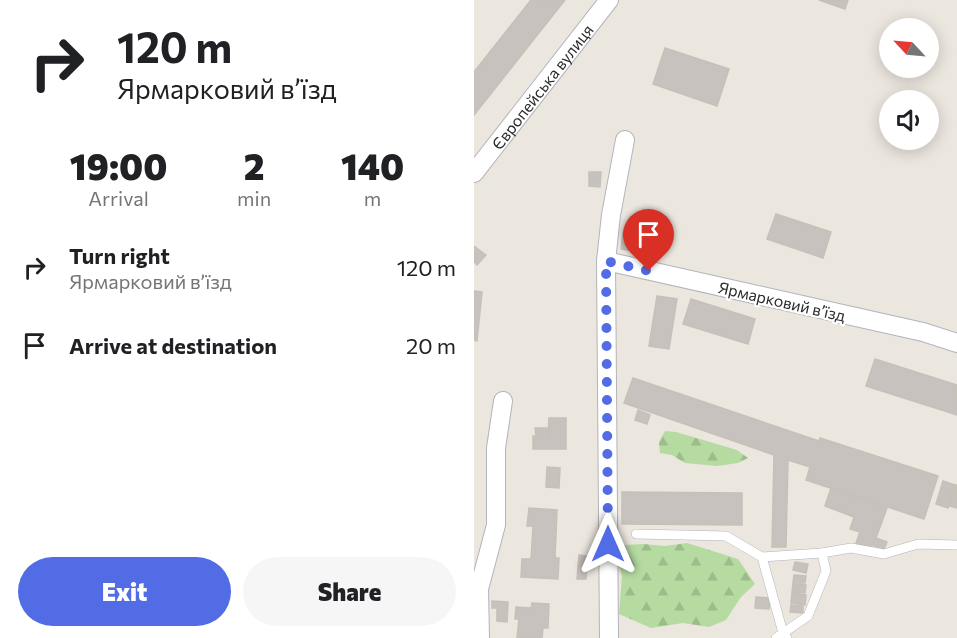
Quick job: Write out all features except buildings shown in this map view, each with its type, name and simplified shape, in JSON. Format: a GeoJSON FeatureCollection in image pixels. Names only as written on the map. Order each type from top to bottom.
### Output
{"type":"FeatureCollection","features":[{"type":"Feature","properties":{"kind":"street","name":"Європейська вулиця"},"geometry":{"type":"LineString","coordinates":[[476,164],[609,0]]}},
{"type":"Feature","properties":{"kind":"street"},"geometry":{"type":"LineString","coordinates":[[609,638],[606,261],[611,215],[626,140]]}},
{"type":"Feature","properties":{"kind":"street","name":"Ярмарковий вʼїзд"},"geometry":{"type":"LineString","coordinates":[[606,261],[923,332],[957,343]]}},
{"type":"Feature","properties":{"kind":"street"},"geometry":{"type":"LineString","coordinates":[[480,638],[479,589],[496,525],[496,448],[503,401]]}},
{"type":"Feature","properties":{"kind":"lane"},"geometry":{"type":"LineString","coordinates":[[636,534],[726,536],[762,557],[822,553],[851,548],[884,554],[918,544],[957,545]]}},
{"type":"Feature","properties":{"kind":"lane"},"geometry":{"type":"LineString","coordinates":[[762,557],[782,636],[807,616],[826,571],[822,553]]}},
{"type":"Feature","properties":{"kind":"green space"},"geometry":{"type":"Polygon","coordinates":[[[665,431],[676,432],[737,450],[748,458],[738,463],[717,466],[685,463],[672,455],[660,453],[659,442],[665,431]]]}},
{"type":"Feature","properties":{"kind":"green space"},"geometry":{"type":"Polygon","coordinates":[[[619,543],[665,546],[687,543],[738,559],[755,584],[741,597],[726,620],[709,627],[683,623],[651,628],[619,614],[622,576],[618,564],[619,543]]]}},
{"type":"Feature","properties":{"kind":"route"},"geometry":{"type":"LineString","coordinates":[[608,544],[606,261],[649,271]]}}]}
